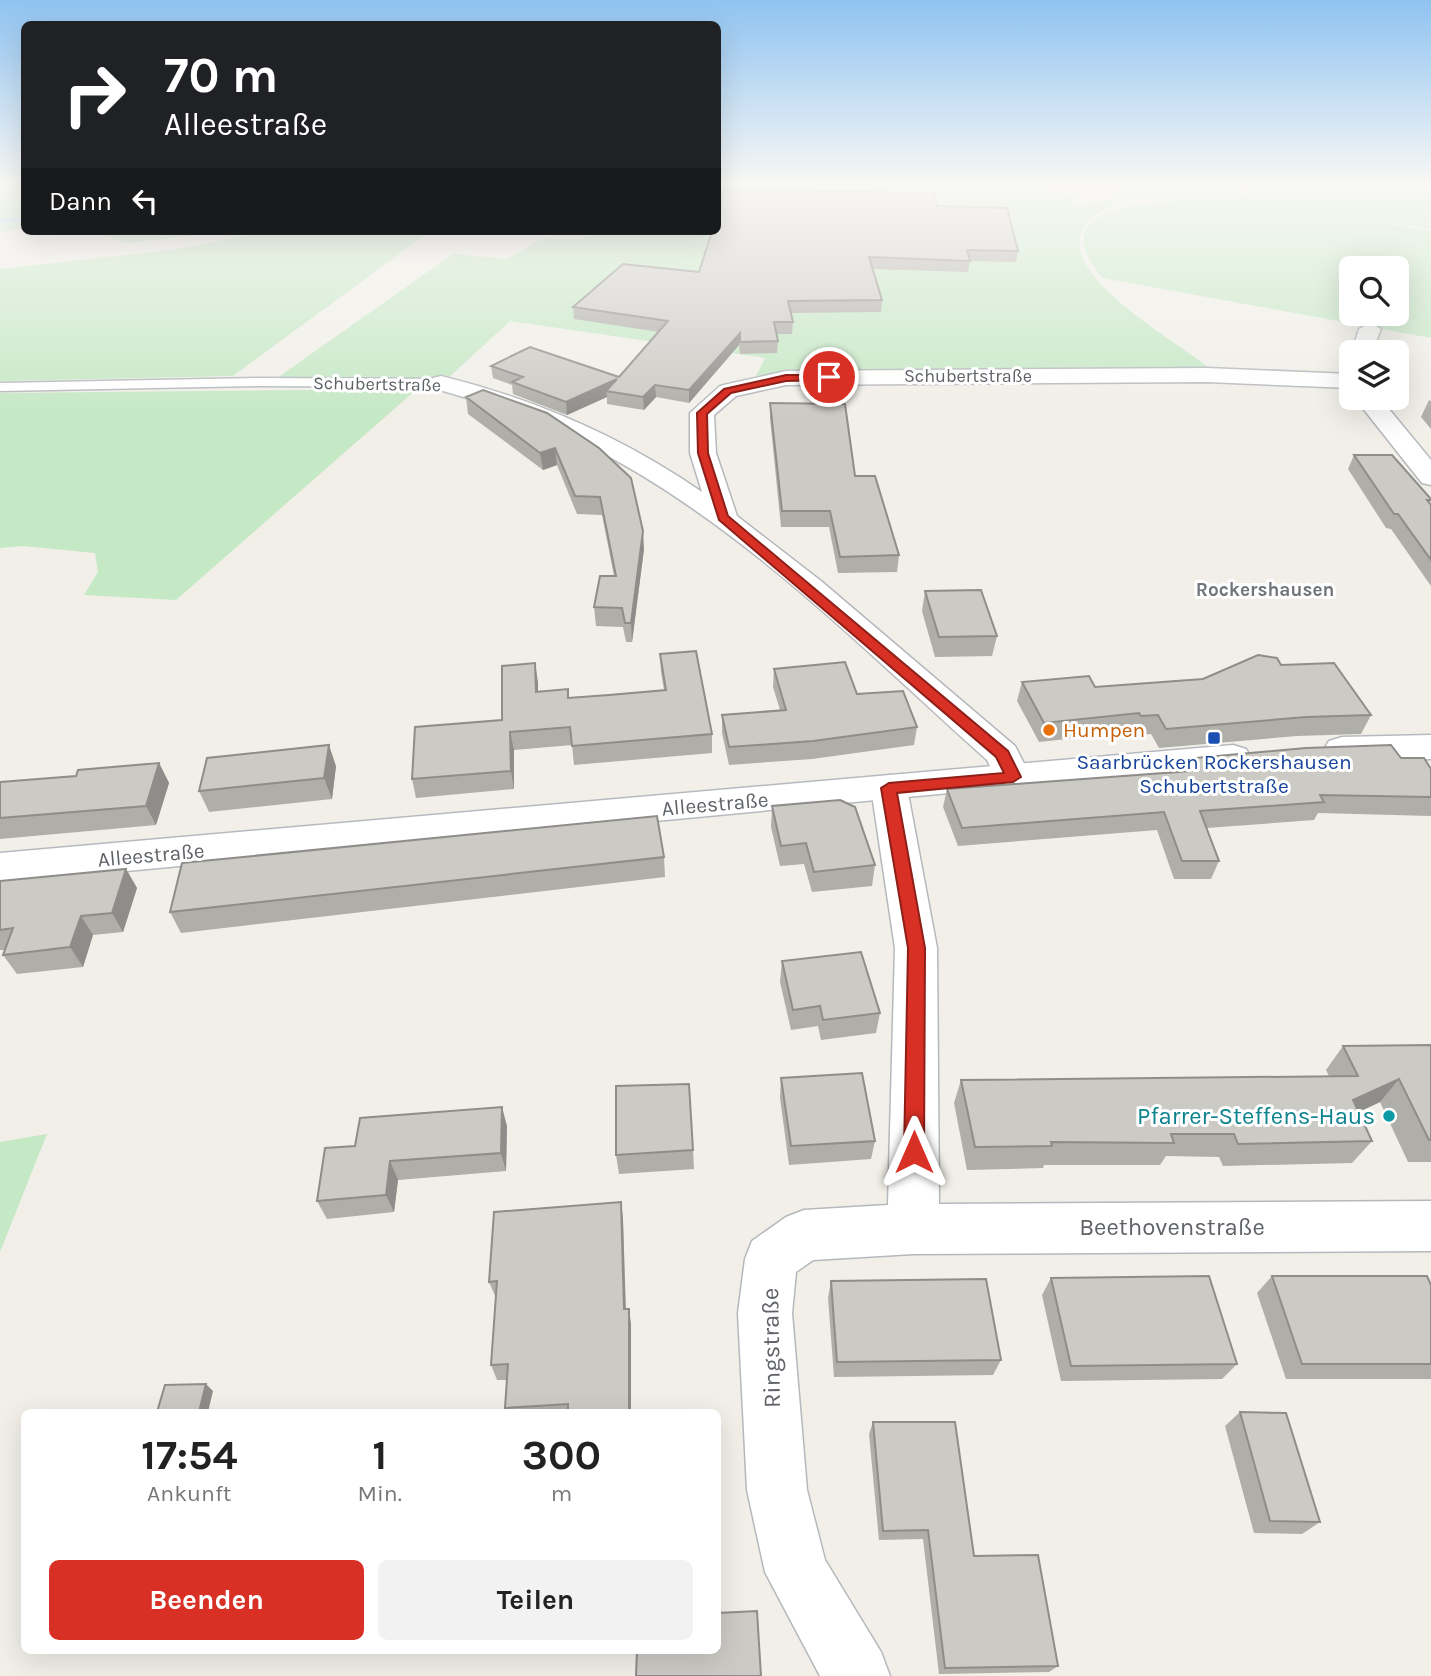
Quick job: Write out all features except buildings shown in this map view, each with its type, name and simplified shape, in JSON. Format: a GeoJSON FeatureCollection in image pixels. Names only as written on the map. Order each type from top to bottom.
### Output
{"type":"FeatureCollection","features":[{"type":"Feature","properties":{"kind":"street"},"geometry":{"type":"LineString","coordinates":[[1366,340],[1370,329]]}},
{"type":"Feature","properties":{"kind":"street","name":"Schubertstraße"},"geometry":{"type":"LineString","coordinates":[[723,517],[703,453],[702,413],[728,391],[757,384],[786,378],[872,377],[1207,375],[1339,380]]}},
{"type":"Feature","properties":{"kind":"street","name":"Schubertstraße"},"geometry":{"type":"LineString","coordinates":[[441,383],[486,393],[605,445],[723,517],[1002,754],[1013,777]]}},
{"type":"Feature","properties":{"kind":"street"},"geometry":{"type":"LineString","coordinates":[[1377,410],[1431,477]]}},
{"type":"Feature","properties":{"kind":"street"},"geometry":{"type":"LineString","coordinates":[[1311,751],[1431,747]]}},
{"type":"Feature","properties":{"kind":"street","name":"Alleestraße"},"geometry":{"type":"LineString","coordinates":[[0,868],[1270,754]]}},
{"type":"Feature","properties":{"kind":"street"},"geometry":{"type":"LineString","coordinates":[[889,788],[916,948],[913,1229]]}},
{"type":"Feature","properties":{"kind":"street","name":"Beethovenstraße"},"geometry":{"type":"LineString","coordinates":[[913,1229],[1431,1226]]}},
{"type":"Feature","properties":{"kind":"street","name":"Ringstraße"},"geometry":{"type":"LineString","coordinates":[[857,1676],[797,1572],[777,1490],[765,1313],[771,1259],[804,1235],[913,1229]]}},
{"type":"Feature","properties":{"kind":"lane","name":"Schubertstraße"},"geometry":{"type":"LineString","coordinates":[[0,387],[260,382],[441,383]]}},
{"type":"Feature","properties":{"kind":"green space"},"geometry":{"type":"Polygon","coordinates":[[[70,261],[389,261],[233,376],[0,381],[0,269],[70,261]]]}},
{"type":"Feature","properties":{"kind":"green space"},"geometry":{"type":"Polygon","coordinates":[[[443,261],[1085,261],[1096,279],[1118,300],[1210,369],[834,372],[756,376],[765,358],[510,321],[447,379],[277,378],[443,261]]]}},
{"type":"Feature","properties":{"kind":"green space"},"geometry":{"type":"Polygon","coordinates":[[[1092,261],[1339,261],[1339,321],[1103,278],[1092,261]]]}},
{"type":"Feature","properties":{"kind":"green space"},"geometry":{"type":"Polygon","coordinates":[[[1409,261],[1431,261],[1431,338],[1365,326],[1409,326],[1409,261]]]}},
{"type":"Feature","properties":{"kind":"green space"},"geometry":{"type":"Polygon","coordinates":[[[417,389],[176,600],[84,595],[98,572],[95,553],[23,546],[0,548],[0,393],[417,389]]]}},
{"type":"Feature","properties":{"kind":"green space"},"geometry":{"type":"Polygon","coordinates":[[[47,1134],[0,1252],[0,1142],[47,1134]]]}},
{"type":"Feature","properties":{"kind":"place","name":"Humpen"},"geometry":{"type":"Point","coordinates":[1049,730]}},
{"type":"Feature","properties":{"kind":"place","name":"Saarbrücken Rockershausen Schubertstraße"},"geometry":{"type":"Point","coordinates":[1214,738]}},
{"type":"Feature","properties":{"kind":"place","name":"Pfarrer-Steffens-Haus"},"geometry":{"type":"Point","coordinates":[1389,1116]}},
{"type":"Feature","properties":{"kind":"district","name":"Rockershausen"},"geometry":{"type":"Point","coordinates":[1265,590]}},
{"type":"Feature","properties":{"kind":"route"},"geometry":{"type":"LineString","coordinates":[[829,377],[786,378],[728,391],[702,413],[700,429],[703,453],[723,517],[1002,754],[1013,777],[889,788],[916,948],[914,1152]]}}]}
